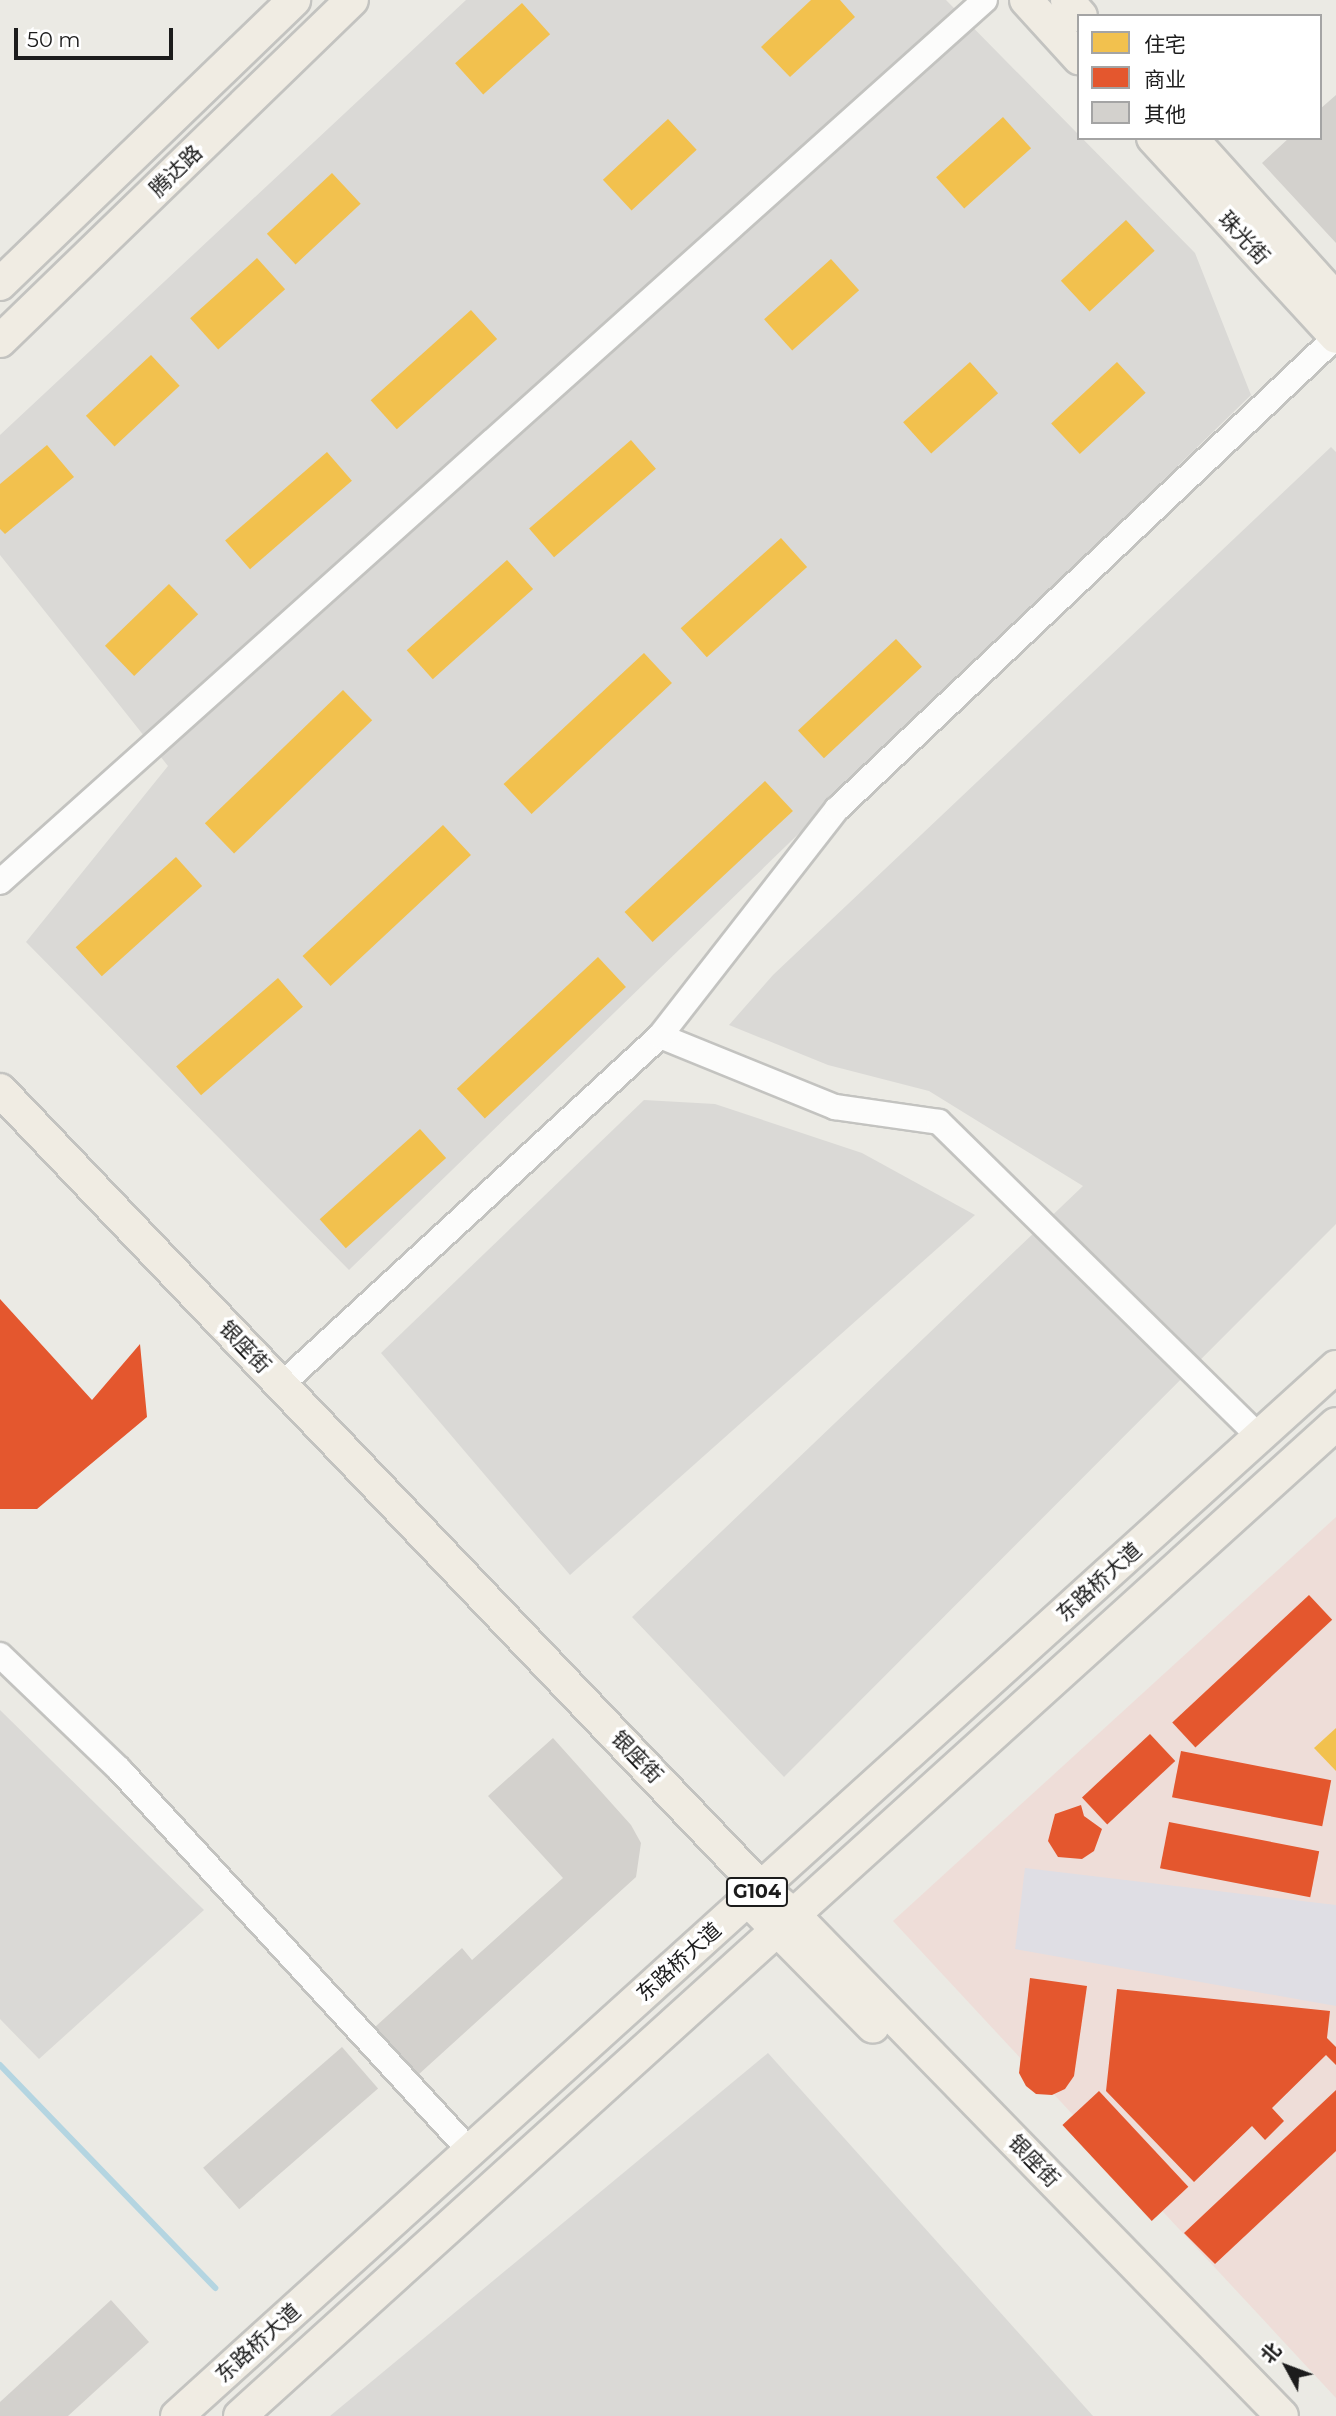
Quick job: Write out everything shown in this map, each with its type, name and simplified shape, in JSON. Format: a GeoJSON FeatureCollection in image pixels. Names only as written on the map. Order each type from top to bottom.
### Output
{"type":"FeatureCollection","features":[{"type":"Feature","properties":{"kind":"main road","name":"腾达路"},"geometry":{"type":"LineString","coordinates":[[0,284],[295,0]]}},
{"type":"Feature","properties":{"kind":"main road","name":"腾达路"},"geometry":{"type":"LineString","coordinates":[[0,341],[352,0]]}},
{"type":"Feature","properties":{"kind":"main road"},"geometry":{"type":"LineString","coordinates":[[1026,0],[1077,56]]}},
{"type":"Feature","properties":{"kind":"main road"},"geometry":{"type":"LineString","coordinates":[[1066,0],[1079,14]]}},
{"type":"Feature","properties":{"kind":"main road","name":"珠光街"},"geometry":{"type":"LineString","coordinates":[[1155,140],[1336,337]]}},
{"type":"Feature","properties":{"kind":"main road","name":"珠光街"},"geometry":{"type":"LineString","coordinates":[[1193,140],[1336,299]]}},
{"type":"Feature","properties":{"kind":"main road","name":"银座街"},"geometry":{"type":"LineString","coordinates":[[0,1090],[281,1385],[755,1894],[1282,2416]]}},
{"type":"Feature","properties":{"kind":"main road"},"geometry":{"type":"LineString","coordinates":[[0,1121],[755,1894]]}},
{"type":"Feature","properties":{"kind":"main road","name":"东路桥大道"},"geometry":{"type":"LineString","coordinates":[[177,2416],[1336,1367]]}},
{"type":"Feature","properties":{"kind":"main road","name":"东路桥大道"},"geometry":{"type":"LineString","coordinates":[[240,2416],[1336,1424]]}},
{"type":"Feature","properties":{"kind":"main road"},"geometry":{"type":"LineString","coordinates":[[786,1922],[1256,2416]]}},
{"type":"Feature","properties":{"kind":"street"},"geometry":{"type":"LineString","coordinates":[[0,882],[985,0]]}},
{"type":"Feature","properties":{"kind":"street"},"geometry":{"type":"LineString","coordinates":[[281,1385],[660,1036],[837,809],[1336,337]]}},
{"type":"Feature","properties":{"kind":"street"},"geometry":{"type":"LineString","coordinates":[[660,1036],[835,1107],[939,1122],[1260,1437]]}},
{"type":"Feature","properties":{"kind":"street"},"geometry":{"type":"LineString","coordinates":[[0,1655],[119,1769],[470,2151]]}},
{"type":"Feature","properties":{"kind":"shaded area"},"geometry":{"type":"Polygon","coordinates":[[[466,0],[946,0],[1077,133],[1077,140],[1084,140],[1195,253],[1251,395],[349,1270],[26,942],[168,766],[0,555],[0,435],[466,0]]]}},
{"type":"Feature","properties":{"kind":"shaded area"},"geometry":{"type":"Polygon","coordinates":[[[1331,447],[1336,452],[1336,1224],[784,1777],[632,1617],[1083,1186],[929,1091],[828,1065],[729,1025],[773,975],[1331,447]]]}},
{"type":"Feature","properties":{"kind":"shaded area"},"geometry":{"type":"Polygon","coordinates":[[[644,1100],[715,1104],[862,1153],[975,1215],[570,1575],[381,1353],[644,1100]]]}},
{"type":"Feature","properties":{"kind":"shaded area"},"geometry":{"type":"Polygon","coordinates":[[[1336,1517],[1336,2398],[893,1921],[1336,1517]]]}},
{"type":"Feature","properties":{"kind":"shaded area"},"geometry":{"type":"Polygon","coordinates":[[[0,1710],[204,1910],[39,2059],[0,2019],[0,1710]]]}},
{"type":"Feature","properties":{"kind":"shaded area"},"geometry":{"type":"Polygon","coordinates":[[[1025,1868],[1336,1905],[1336,2006],[1015,1949],[1025,1868]]]}},
{"type":"Feature","properties":{"kind":"shaded area"},"geometry":{"type":"Polygon","coordinates":[[[768,2053],[1093,2416],[330,2416],[768,2053]]]}},
{"type":"Feature","properties":{"kind":"building: 住宅"},"geometry":{"type":"Polygon","coordinates":[[[811,0],[840,0],[855,17],[790,77],[761,47],[811,0]]]}},
{"type":"Feature","properties":{"kind":"building: 住宅"},"geometry":{"type":"Polygon","coordinates":[[[522,3],[550,34],[483,94],[455,63],[522,3]]]}},
{"type":"Feature","properties":{"kind":"building: 住宅"},"geometry":{"type":"Polygon","coordinates":[[[1003,117],[1031,148],[964,208],[936,177],[1003,117]]]}},
{"type":"Feature","properties":{"kind":"building: 住宅"},"geometry":{"type":"Polygon","coordinates":[[[668,119],[697,150],[632,210],[603,180],[668,119]]]}},
{"type":"Feature","properties":{"kind":"building: 住宅"},"geometry":{"type":"Polygon","coordinates":[[[332,173],[361,204],[296,264],[267,234],[332,173]]]}},
{"type":"Feature","properties":{"kind":"building: 住宅"},"geometry":{"type":"Polygon","coordinates":[[[1126,220],[1155,251],[1090,311],[1061,281],[1126,220]]]}},
{"type":"Feature","properties":{"kind":"building: 住宅"},"geometry":{"type":"Polygon","coordinates":[[[257,258],[285,289],[218,349],[190,318],[257,258]]]}},
{"type":"Feature","properties":{"kind":"building: 住宅"},"geometry":{"type":"Polygon","coordinates":[[[831,259],[859,290],[792,350],[764,319],[831,259]]]}},
{"type":"Feature","properties":{"kind":"building: 住宅"},"geometry":{"type":"Polygon","coordinates":[[[471,310],[497,339],[397,429],[371,400],[471,310]]]}},
{"type":"Feature","properties":{"kind":"building: 住宅"},"geometry":{"type":"Polygon","coordinates":[[[151,355],[180,386],[115,446],[86,416],[151,355]]]}},
{"type":"Feature","properties":{"kind":"building: 住宅"},"geometry":{"type":"Polygon","coordinates":[[[970,362],[998,393],[931,453],[903,422],[970,362]]]}},
{"type":"Feature","properties":{"kind":"building: 住宅"},"geometry":{"type":"Polygon","coordinates":[[[1117,362],[1146,393],[1080,454],[1051,423],[1117,362]]]}},
{"type":"Feature","properties":{"kind":"building: 住宅"},"geometry":{"type":"Polygon","coordinates":[[[631,440],[656,469],[554,557],[529,529],[631,440]]]}},
{"type":"Feature","properties":{"kind":"building: 住宅"},"geometry":{"type":"Polygon","coordinates":[[[47,445],[74,477],[5,534],[0,529],[0,484],[47,445]]]}},
{"type":"Feature","properties":{"kind":"building: 住宅"},"geometry":{"type":"Polygon","coordinates":[[[327,452],[352,481],[250,569],[225,541],[327,452]]]}},
{"type":"Feature","properties":{"kind":"building: 住宅"},"geometry":{"type":"Polygon","coordinates":[[[781,538],[807,567],[707,657],[681,628],[781,538]]]}},
{"type":"Feature","properties":{"kind":"building: 住宅"},"geometry":{"type":"Polygon","coordinates":[[[507,560],[533,589],[433,679],[407,650],[507,560]]]}},
{"type":"Feature","properties":{"kind":"building: 住宅"},"geometry":{"type":"Polygon","coordinates":[[[169,584],[198,614],[134,676],[105,646],[169,584]]]}},
{"type":"Feature","properties":{"kind":"building: 住宅"},"geometry":{"type":"Polygon","coordinates":[[[896,639],[922,667],[824,758],[798,730],[896,639]]]}},
{"type":"Feature","properties":{"kind":"building: 住宅"},"geometry":{"type":"Polygon","coordinates":[[[644,653],[672,683],[532,814],[504,784],[644,653]]]}},
{"type":"Feature","properties":{"kind":"building: 住宅"},"geometry":{"type":"Polygon","coordinates":[[[343,690],[372,720],[234,854],[205,823],[343,690]]]}},
{"type":"Feature","properties":{"kind":"building: 住宅"},"geometry":{"type":"Polygon","coordinates":[[[765,781],[793,811],[653,942],[625,912],[765,781]]]}},
{"type":"Feature","properties":{"kind":"building: 住宅"},"geometry":{"type":"Polygon","coordinates":[[[443,825],[471,855],[331,986],[303,956],[443,825]]]}},
{"type":"Feature","properties":{"kind":"building: 住宅"},"geometry":{"type":"Polygon","coordinates":[[[176,857],[202,886],[102,976],[76,947],[176,857]]]}},
{"type":"Feature","properties":{"kind":"building: 住宅"},"geometry":{"type":"Polygon","coordinates":[[[598,957],[626,987],[485,1119],[457,1089],[598,957]]]}},
{"type":"Feature","properties":{"kind":"building: 住宅"},"geometry":{"type":"Polygon","coordinates":[[[278,978],[303,1007],[201,1095],[176,1067],[278,978]]]}},
{"type":"Feature","properties":{"kind":"building: 住宅"},"geometry":{"type":"Polygon","coordinates":[[[420,1129],[446,1158],[346,1248],[320,1219],[420,1129]]]}},
{"type":"Feature","properties":{"kind":"building: 住宅"},"geometry":{"type":"Polygon","coordinates":[[[1336,1728],[1336,1771],[1314,1748],[1336,1728]]]}},
{"type":"Feature","properties":{"kind":"building: 商业"},"geometry":{"type":"Polygon","coordinates":[[[0,1299],[92,1400],[140,1344],[147,1417],[37,1509],[0,1509],[0,1299]]]}},
{"type":"Feature","properties":{"kind":"building: 商业"},"geometry":{"type":"Polygon","coordinates":[[[1309,1595],[1332,1620],[1195,1747],[1172,1723],[1309,1595]]]}},
{"type":"Feature","properties":{"kind":"building: 商业"},"geometry":{"type":"Polygon","coordinates":[[[1150,1734],[1175,1761],[1107,1824],[1082,1797],[1150,1734]]]}},
{"type":"Feature","properties":{"kind":"building: 商业"},"geometry":{"type":"Polygon","coordinates":[[[1181,1751],[1331,1780],[1322,1826],[1172,1797],[1181,1751]]]}},
{"type":"Feature","properties":{"kind":"building: 商业"},"geometry":{"type":"Polygon","coordinates":[[[1081,1805],[1084,1816],[1102,1829],[1094,1851],[1082,1859],[1058,1857],[1048,1841],[1055,1814],[1081,1805]]]}},
{"type":"Feature","properties":{"kind":"building: 商业"},"geometry":{"type":"Polygon","coordinates":[[[1169,1822],[1319,1851],[1310,1897],[1160,1868],[1169,1822]]]}},
{"type":"Feature","properties":{"kind":"building: 商业"},"geometry":{"type":"Polygon","coordinates":[[[1030,1978],[1087,1986],[1074,2076],[1065,2089],[1052,2095],[1036,2094],[1026,2086],[1019,2073],[1030,1978]]]}},
{"type":"Feature","properties":{"kind":"building: 商业"},"geometry":{"type":"Polygon","coordinates":[[[1117,1989],[1330,2011],[1327,2038],[1336,2047],[1336,2065],[1326,2055],[1272,2108],[1284,2121],[1265,2140],[1252,2126],[1194,2182],[1106,2091],[1117,1989]]]}},
{"type":"Feature","properties":{"kind":"building: 商业"},"geometry":{"type":"Polygon","coordinates":[[[1336,2090],[1336,2151],[1215,2264],[1184,2233],[1336,2090]]]}},
{"type":"Feature","properties":{"kind":"building: 商业"},"geometry":{"type":"Polygon","coordinates":[[[1099,2091],[1188,2187],[1152,2221],[1062,2125],[1099,2091]]]}},
{"type":"Feature","properties":{"kind":"building: 其他"},"geometry":{"type":"Polygon","coordinates":[[[1336,95],[1336,243],[1262,163],[1287,140],[1322,140],[1322,107],[1336,95]]]}},
{"type":"Feature","properties":{"kind":"building: 其他"},"geometry":{"type":"Polygon","coordinates":[[[553,1738],[631,1825],[641,1843],[636,1877],[418,2075],[375,2027],[462,1948],[472,1960],[563,1878],[488,1796],[553,1738]]]}},
{"type":"Feature","properties":{"kind":"building: 其他"},"geometry":{"type":"Polygon","coordinates":[[[342,2047],[378,2089],[239,2209],[203,2168],[342,2047]]]}},
{"type":"Feature","properties":{"kind":"building: 其他"},"geometry":{"type":"Polygon","coordinates":[[[111,2300],[149,2342],[68,2416],[0,2416],[0,2402],[111,2300]]]}},
{"type":"Feature","properties":{"kind":"waterway"},"geometry":{"type":"LineString","coordinates":[[0,2065],[215,2288]]}}]}
